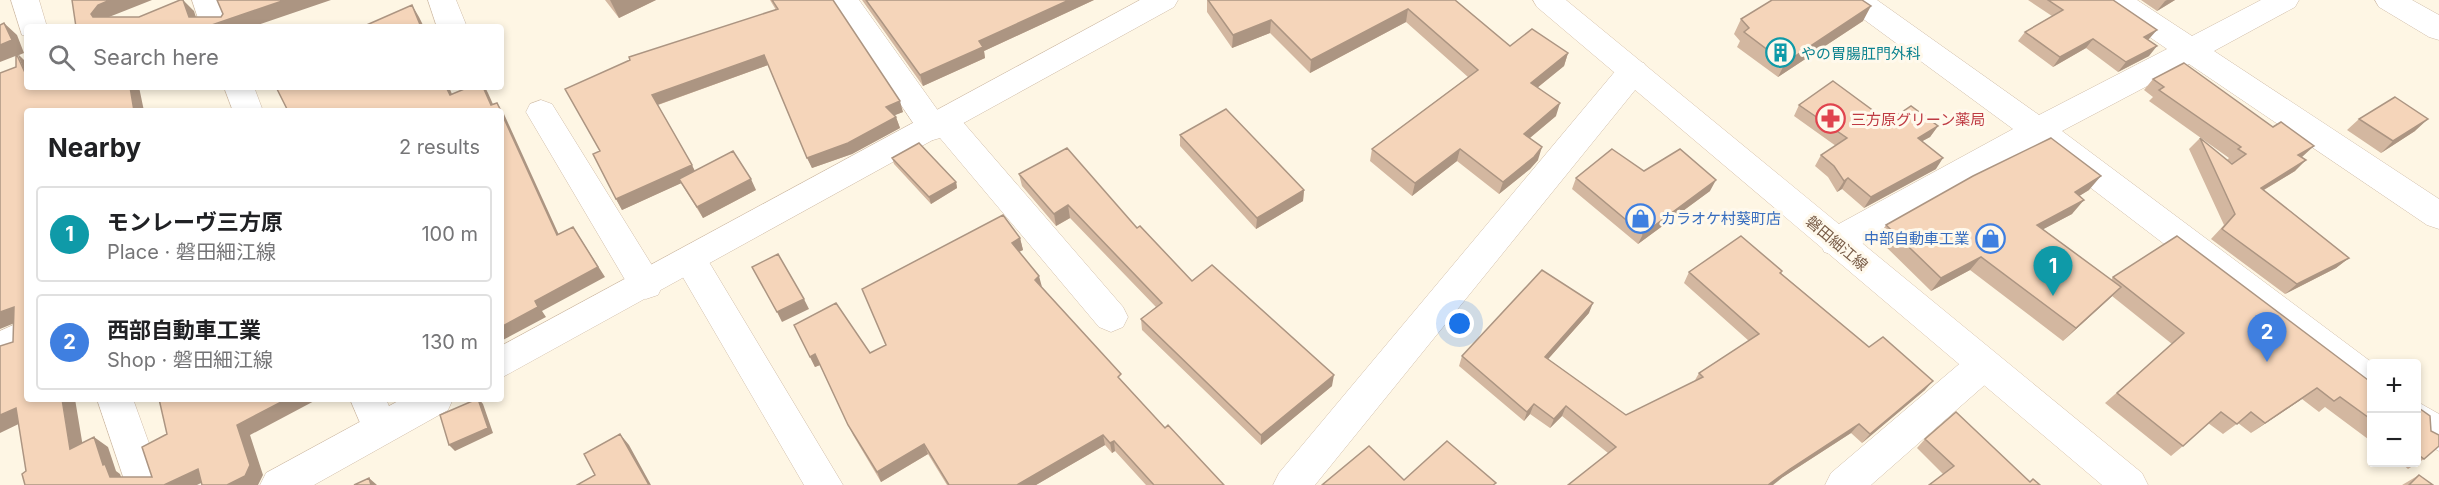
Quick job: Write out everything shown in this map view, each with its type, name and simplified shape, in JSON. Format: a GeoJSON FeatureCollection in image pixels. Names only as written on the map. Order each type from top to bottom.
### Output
{"type":"FeatureCollection","features":[{"type":"Feature","properties":{"kind":"street"},"geometry":{"type":"LineString","coordinates":[[25,0],[32,24]]}},
{"type":"Feature","properties":{"kind":"street"},"geometry":{"type":"LineString","coordinates":[[206,0],[215,24]]}},
{"type":"Feature","properties":{"kind":"street"},"geometry":{"type":"LineString","coordinates":[[442,0],[451,24]]}},
{"type":"Feature","properties":{"kind":"street"},"geometry":{"type":"LineString","coordinates":[[844,0],[939,125],[1111,317]]}},
{"type":"Feature","properties":{"kind":"street","name":"磐田細江線"},"geometry":{"type":"LineString","coordinates":[[1547,0],[2129,485]]}},
{"type":"Feature","properties":{"kind":"street"},"geometry":{"type":"LineString","coordinates":[[1857,0],[1952,71],[2038,130],[2367,378]]}},
{"type":"Feature","properties":{"kind":"street"},"geometry":{"type":"LineString","coordinates":[[2116,0],[2439,216]]}},
{"type":"Feature","properties":{"kind":"street"},"geometry":{"type":"LineString","coordinates":[[1836,242],[2038,130],[2192,51],[2285,0]]}},
{"type":"Feature","properties":{"kind":"street"},"geometry":{"type":"LineString","coordinates":[[2389,0],[2439,29]]}},
{"type":"Feature","properties":{"kind":"street"},"geometry":{"type":"LineString","coordinates":[[504,361],[691,262],[939,125],[1154,2]]}},
{"type":"Feature","properties":{"kind":"street"},"geometry":{"type":"LineString","coordinates":[[1292,485],[1633,71]]}},
{"type":"Feature","properties":{"kind":"street"},"geometry":{"type":"LineString","coordinates":[[240,90],[247,108]]}},
{"type":"Feature","properties":{"kind":"street"},"geometry":{"type":"LineString","coordinates":[[541,112],[646,285]]}},
{"type":"Feature","properties":{"kind":"street"},"geometry":{"type":"LineString","coordinates":[[691,262],[824,485]]}},
{"type":"Feature","properties":{"kind":"street"},"geometry":{"type":"LineString","coordinates":[[0,347],[24,335]]}},
{"type":"Feature","properties":{"kind":"street"},"geometry":{"type":"LineString","coordinates":[[1844,485],[1983,365]]}},
{"type":"Feature","properties":{"kind":"street"},"geometry":{"type":"LineString","coordinates":[[116,402],[145,485]]}},
{"type":"Feature","properties":{"kind":"street"},"geometry":{"type":"LineString","coordinates":[[279,485],[374,414],[423,402]]}},
{"type":"Feature","properties":{"kind":"street"},"geometry":{"type":"LineString","coordinates":[[2421,421],[2439,435]]}},
{"type":"Feature","properties":{"kind":"building"},"geometry":{"type":"Polygon","coordinates":[[[72,0],[110,0],[98,5],[91,14],[93,17],[139,17],[183,0],[189,17],[221,17],[223,14],[217,0],[285,0],[215,24],[76,24],[72,0]]]}},
{"type":"Feature","properties":{"kind":"building"},"geometry":{"type":"Polygon","coordinates":[[[772,0],[833,0],[900,101],[886,107],[896,117],[848,143],[807,158],[764,55],[652,95],[692,165],[616,199],[593,154],[600,151],[565,89],[630,60],[629,57],[778,9],[772,0]]]}},
{"type":"Feature","properties":{"kind":"building"},"geometry":{"type":"Polygon","coordinates":[[[866,0],[1069,0],[979,41],[983,47],[920,75],[866,0]]]}},
{"type":"Feature","properties":{"kind":"building"},"geometry":{"type":"Polygon","coordinates":[[[1208,0],[1455,0],[1510,46],[1532,29],[1568,53],[1531,83],[1560,103],[1524,134],[1542,147],[1534,157],[1503,182],[1460,149],[1415,183],[1372,149],[1478,70],[1408,9],[1311,60],[1271,20],[1233,35],[1208,0]]]}},
{"type":"Feature","properties":{"kind":"building","name":"やの胃腸肛門外科"},"geometry":{"type":"Polygon","coordinates":[[[1772,0],[1862,0],[1871,6],[1785,63],[1744,32],[1749,28],[1741,19],[1772,0]]]}},
{"type":"Feature","properties":{"kind":"building"},"geometry":{"type":"Polygon","coordinates":[[[2048,0],[2113,0],[2157,30],[2144,37],[2157,46],[2126,62],[2093,39],[2060,57],[2025,32],[2063,10],[2048,0]]]}},
{"type":"Feature","properties":{"kind":"building"},"geometry":{"type":"Polygon","coordinates":[[[412,5],[420,24],[369,24],[412,5]]]}},
{"type":"Feature","properties":{"kind":"building"},"geometry":{"type":"Polygon","coordinates":[[[4,23],[12,40],[0,45],[0,25],[4,23]]]}},
{"type":"Feature","properties":{"kind":"building"},"geometry":{"type":"Polygon","coordinates":[[[16,53],[24,70],[24,90],[130,90],[134,108],[24,108],[24,402],[62,402],[70,449],[94,437],[103,465],[105,464],[110,477],[152,477],[142,447],[167,434],[160,402],[281,402],[237,425],[250,465],[245,476],[227,485],[202,485],[198,469],[164,485],[25,485],[22,474],[26,471],[16,408],[0,415],[0,346],[13,342],[14,307],[0,312],[0,73],[16,67],[16,53]]]}},
{"type":"Feature","properties":{"kind":"building"},"geometry":{"type":"Polygon","coordinates":[[[2184,63],[2273,127],[2281,122],[2314,146],[2298,155],[2306,160],[2261,188],[2349,258],[2297,284],[2222,229],[2235,214],[2200,138],[2232,164],[2246,154],[2238,149],[2241,147],[2159,90],[2164,87],[2153,79],[2184,63]]]}},
{"type":"Feature","properties":{"kind":"building"},"geometry":{"type":"Polygon","coordinates":[[[1833,81],[1882,117],[1887,113],[1893,118],[1911,106],[1938,126],[1918,138],[1943,158],[1871,197],[1848,178],[1844,181],[1834,166],[1821,155],[1847,138],[1799,105],[1833,81]]]}},
{"type":"Feature","properties":{"kind":"building"},"geometry":{"type":"Polygon","coordinates":[[[278,90],[448,90],[450,95],[462,90],[484,90],[491,105],[497,103],[500,108],[286,108],[278,90]]]}},
{"type":"Feature","properties":{"kind":"building"},"geometry":{"type":"Polygon","coordinates":[[[2395,97],[2428,119],[2393,141],[2359,119],[2395,97]]]}},
{"type":"Feature","properties":{"kind":"building"},"geometry":{"type":"Polygon","coordinates":[[[1226,109],[1304,190],[1257,218],[1180,135],[1226,109]]]}},
{"type":"Feature","properties":{"kind":"building"},"geometry":{"type":"Polygon","coordinates":[[[504,119],[557,235],[573,227],[598,267],[535,301],[538,307],[504,325],[504,119]]]}},
{"type":"Feature","properties":{"kind":"building"},"geometry":{"type":"Polygon","coordinates":[[[2051,138],[2101,176],[2075,192],[2084,200],[2037,225],[2121,287],[2076,328],[1981,257],[1941,278],[1886,225],[1973,176],[2051,138]]]}},
{"type":"Feature","properties":{"kind":"building"},"geometry":{"type":"Polygon","coordinates":[[[919,143],[956,182],[929,197],[892,158],[919,143]]]}},
{"type":"Feature","properties":{"kind":"building"},"geometry":{"type":"Polygon","coordinates":[[[1067,148],[1137,228],[1140,226],[1192,281],[1212,265],[1334,375],[1261,435],[1141,319],[1162,303],[1068,205],[1054,214],[1019,174],[1067,148]]]}},
{"type":"Feature","properties":{"kind":"building","name":"カラオケ村葵町店"},"geometry":{"type":"Polygon","coordinates":[[[1612,149],[1644,171],[1680,149],[1716,180],[1643,234],[1576,178],[1612,149]]]}},
{"type":"Feature","properties":{"kind":"building"},"geometry":{"type":"Polygon","coordinates":[[[733,151],[751,179],[697,207],[679,179],[733,151]]]}},
{"type":"Feature","properties":{"kind":"building"},"geometry":{"type":"Polygon","coordinates":[[[1003,215],[1020,238],[1012,243],[1039,276],[1035,280],[1121,374],[1118,377],[1165,428],[1168,425],[1224,485],[1154,485],[1114,441],[1110,443],[1103,435],[1017,485],[949,485],[924,444],[877,472],[848,425],[815,354],[810,357],[794,325],[836,303],[870,353],[886,345],[862,289],[1003,215]]]}},
{"type":"Feature","properties":{"kind":"building"},"geometry":{"type":"Polygon","coordinates":[[[1741,236],[1782,271],[1780,273],[1869,347],[1883,337],[1933,381],[1870,434],[1859,424],[1768,485],[1568,485],[1616,447],[1566,406],[1554,419],[1534,404],[1527,412],[1462,356],[1542,270],[1593,303],[1545,357],[1626,415],[1703,377],[1699,373],[1759,334],[1689,272],[1741,236]]]}},
{"type":"Feature","properties":{"kind":"building"},"geometry":{"type":"Polygon","coordinates":[[[2177,236],[2367,379],[2367,416],[2340,397],[2334,401],[2317,388],[2265,423],[2251,412],[2237,424],[2221,412],[2183,446],[2117,393],[2184,333],[2113,277],[2177,236]]]}},
{"type":"Feature","properties":{"kind":"building"},"geometry":{"type":"Polygon","coordinates":[[[778,254],[804,299],[777,312],[752,267],[778,254]]]}},
{"type":"Feature","properties":{"kind":"building"},"geometry":{"type":"Polygon","coordinates":[[[471,402],[479,402],[488,428],[449,445],[440,415],[471,402]]]}},
{"type":"Feature","properties":{"kind":"building"},"geometry":{"type":"Polygon","coordinates":[[[2421,410],[2430,416],[2431,431],[2439,435],[2439,446],[2424,459],[2421,457],[2421,410]]]}},
{"type":"Feature","properties":{"kind":"building"},"geometry":{"type":"Polygon","coordinates":[[[1956,412],[2030,482],[2033,479],[2040,485],[1929,485],[1954,466],[1925,439],[1956,412]]]}},
{"type":"Feature","properties":{"kind":"building"},"geometry":{"type":"Polygon","coordinates":[[[620,434],[649,485],[577,485],[595,475],[584,454],[620,434]]]}},
{"type":"Feature","properties":{"kind":"building"},"geometry":{"type":"Polygon","coordinates":[[[1447,441],[1496,483],[1493,485],[1322,485],[1369,446],[1404,480],[1447,441]]]}},
{"type":"Feature","properties":{"kind":"building"},"geometry":{"type":"Polygon","coordinates":[[[2419,475],[2433,485],[2409,485],[2419,475]]]}},
{"type":"Feature","properties":{"kind":"building"},"geometry":{"type":"Polygon","coordinates":[[[369,478],[371,485],[354,485],[369,478]]]}},
{"type":"Feature","properties":{"kind":"place","name":"やの胃腸肛門外科"},"geometry":{"type":"Point","coordinates":[1780,53]}},
{"type":"Feature","properties":{"kind":"place","name":"三方原グリーン薬局"},"geometry":{"type":"Point","coordinates":[1830,119]}},
{"type":"Feature","properties":{"kind":"place","name":"カラオケ村葵町店"},"geometry":{"type":"Point","coordinates":[1640,218]}},
{"type":"Feature","properties":{"kind":"place","name":"中部自動車工業"},"geometry":{"type":"Point","coordinates":[1990,238]}},
{"type":"Feature","properties":{"kind":"place","name":"モンレーヴ三方原"},"geometry":{"type":"Point","coordinates":[2053,296]}},
{"type":"Feature","properties":{"kind":"place","name":"西部自動車工業"},"geometry":{"type":"Point","coordinates":[2267,362]}}]}
